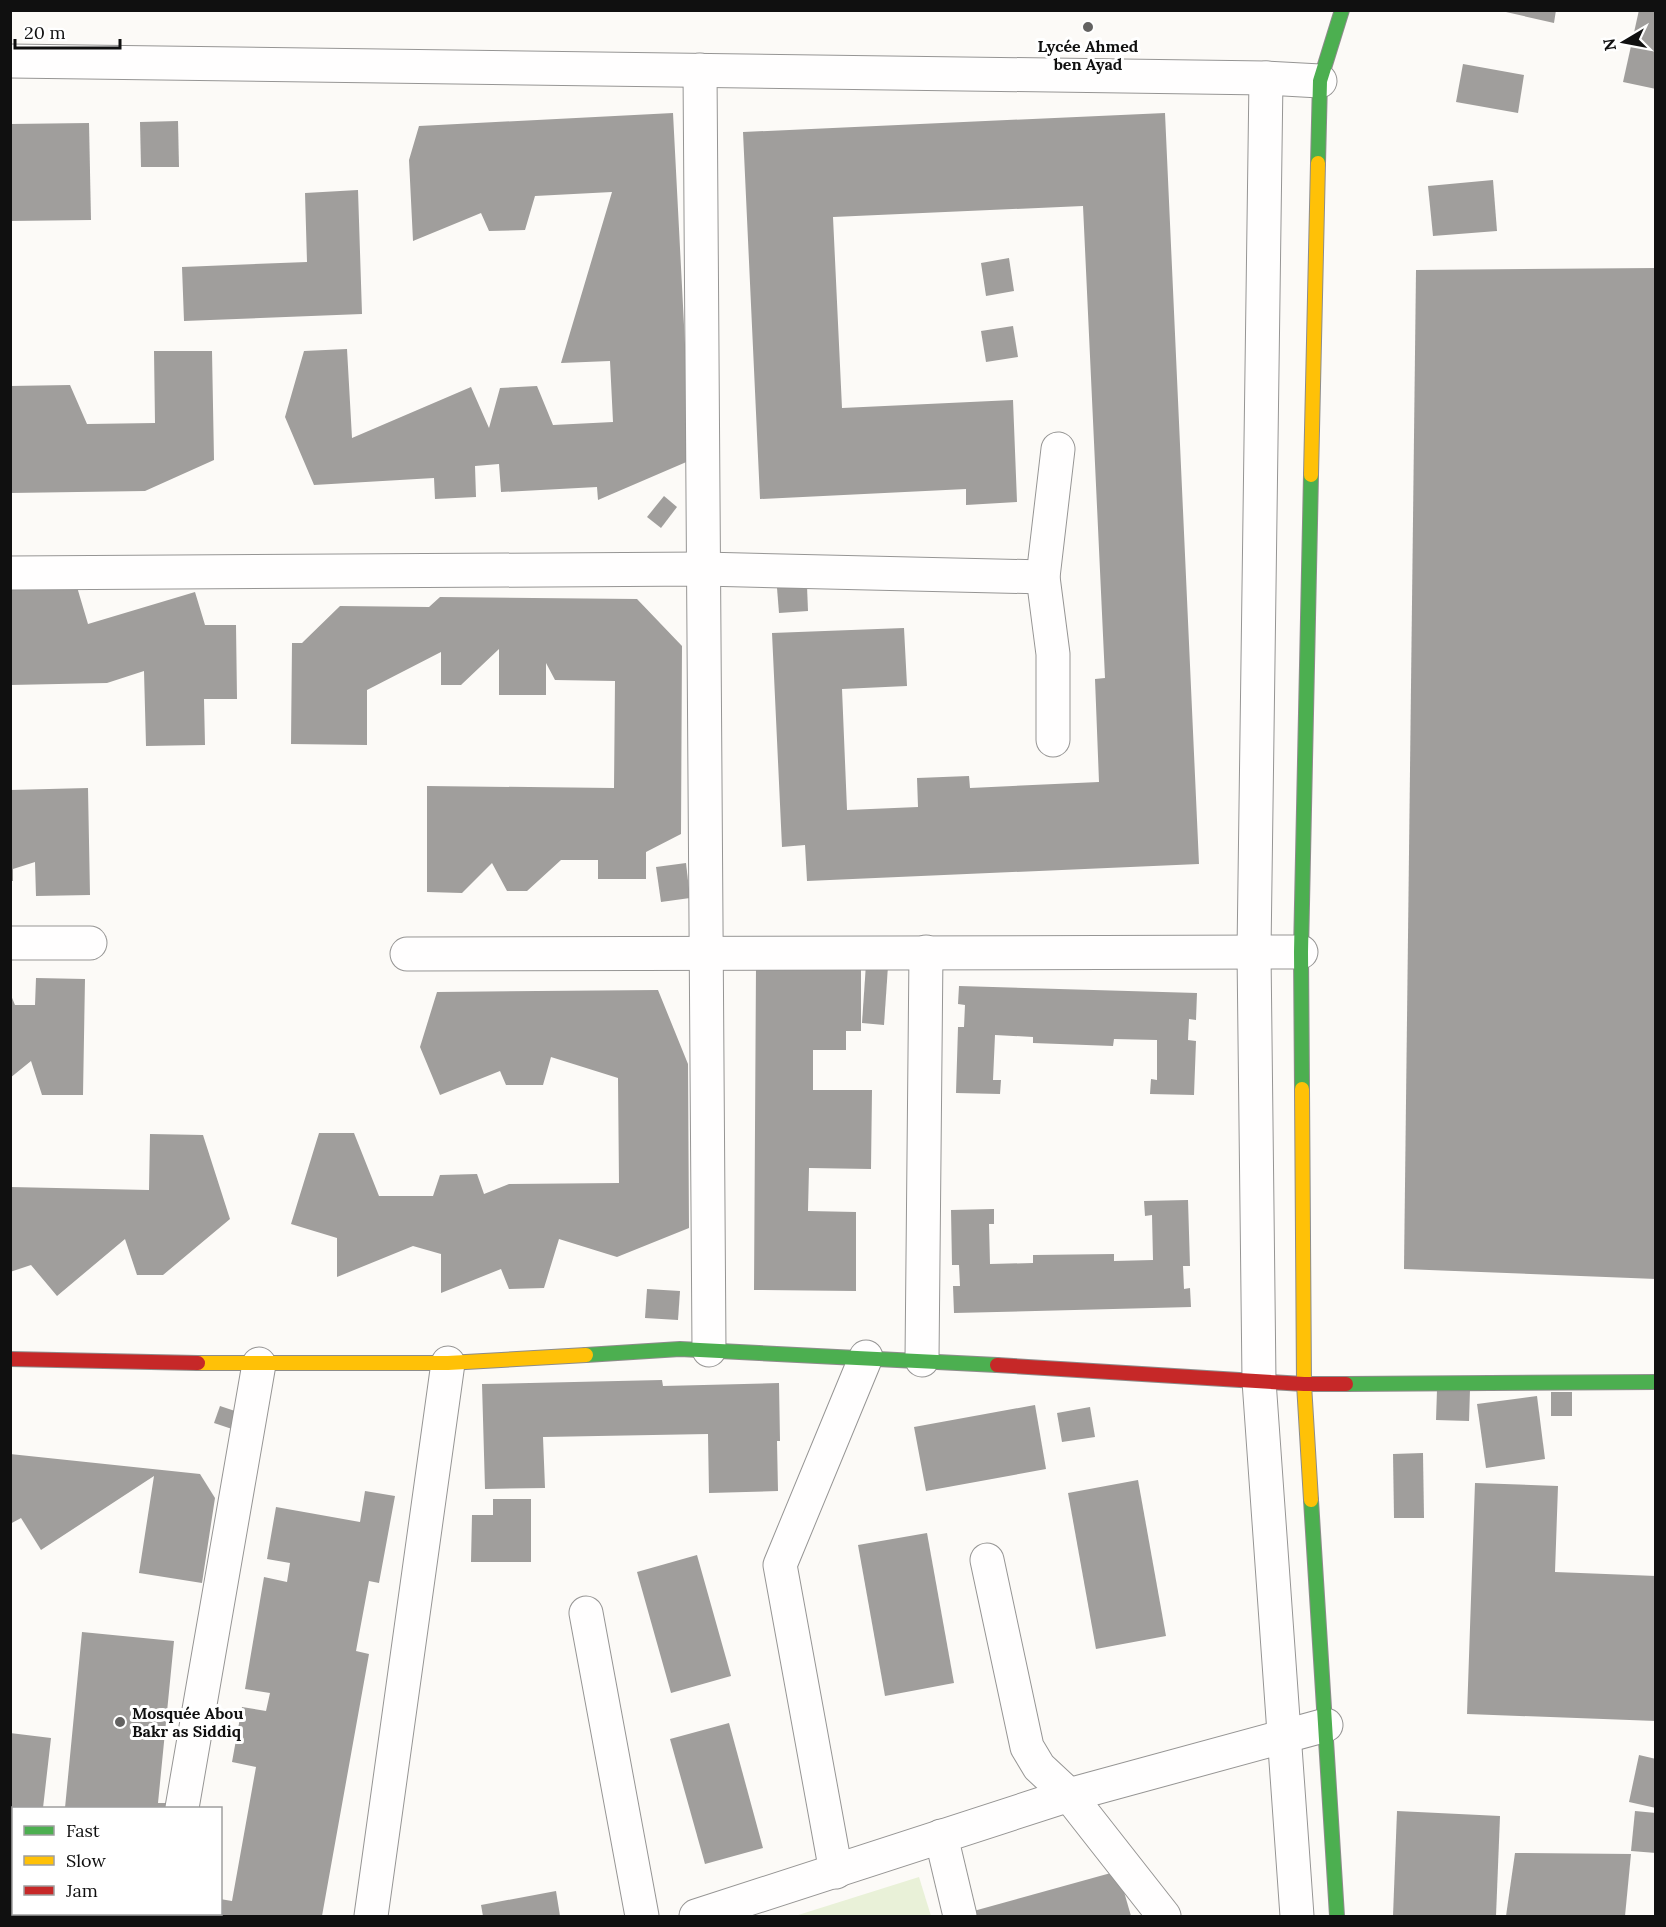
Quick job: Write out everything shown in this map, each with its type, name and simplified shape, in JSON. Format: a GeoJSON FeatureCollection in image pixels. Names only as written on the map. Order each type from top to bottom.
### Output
{"type":"FeatureCollection","features":[{"type":"Feature","properties":{"kind":"street"},"geometry":{"type":"LineString","coordinates":[[1337,1917],[1304,1384],[1301,952],[1320,81],[1342,10]]}},
{"type":"Feature","properties":{"kind":"street"},"geometry":{"type":"LineString","coordinates":[[10,61],[1266,78],[1320,81]]}},
{"type":"Feature","properties":{"kind":"street"},"geometry":{"type":"LineString","coordinates":[[700,70],[709,1350]]}},
{"type":"Feature","properties":{"kind":"street"},"geometry":{"type":"LineString","coordinates":[[1266,78],[1254,952],[1258,1381],[1297,1917]]}},
{"type":"Feature","properties":{"kind":"street"},"geometry":{"type":"LineString","coordinates":[[1053,740],[1053,654],[1043,577],[1058,449]]}},
{"type":"Feature","properties":{"kind":"street"},"geometry":{"type":"LineString","coordinates":[[10,573],[704,569],[1043,577]]}},
{"type":"Feature","properties":{"kind":"street"},"geometry":{"type":"LineString","coordinates":[[10,943],[90,943]]}},
{"type":"Feature","properties":{"kind":"street"},"geometry":{"type":"LineString","coordinates":[[922,1360],[926,952]]}},
{"type":"Feature","properties":{"kind":"street"},"geometry":{"type":"LineString","coordinates":[[407,954],[1301,952]]}},
{"type":"Feature","properties":{"kind":"street"},"geometry":{"type":"LineString","coordinates":[[10,1359],[259,1364],[448,1364],[680,1348],[922,1360],[1304,1384],[1656,1382]]}},
{"type":"Feature","properties":{"kind":"street"},"geometry":{"type":"LineString","coordinates":[[836,1872],[780,1564],[867,1357]]}},
{"type":"Feature","properties":{"kind":"street"},"geometry":{"type":"LineString","coordinates":[[183,1807],[259,1364]]}},
{"type":"Feature","properties":{"kind":"street"},"geometry":{"type":"LineString","coordinates":[[371,1917],[448,1364]]}},
{"type":"Feature","properties":{"kind":"street"},"geometry":{"type":"LineString","coordinates":[[987,1560],[1027,1747],[1039,1767],[1069,1795],[1164,1917]]}},
{"type":"Feature","properties":{"kind":"street"},"geometry":{"type":"LineString","coordinates":[[586,1613],[642,1917]]}},
{"type":"Feature","properties":{"kind":"street"},"geometry":{"type":"LineString","coordinates":[[696,1917],[1069,1795],[1326,1725]]}},
{"type":"Feature","properties":{"kind":"street"},"geometry":{"type":"LineString","coordinates":[[941,1836],[960,1917]]}},
{"type":"Feature","properties":{"kind":"green space"},"geometry":{"type":"Polygon","coordinates":[[[919,1877],[931,1916],[795,1916],[919,1877]]]}},
{"type":"Feature","properties":{"kind":"building"},"geometry":{"type":"Polygon","coordinates":[[[1497,10],[1556,10],[1554,23],[1497,10]]]}},
{"type":"Feature","properties":{"kind":"building"},"geometry":{"type":"Polygon","coordinates":[[[1639,10],[1656,10],[1656,89],[1623,82],[1639,10]]]}},
{"type":"Feature","properties":{"kind":"building"},"geometry":{"type":"Polygon","coordinates":[[[1463,64],[1524,75],[1518,113],[1456,102],[1463,64]]]}},
{"type":"Feature","properties":{"kind":"building"},"geometry":{"type":"Polygon","coordinates":[[[673,113],[691,460],[598,500],[597,487],[501,492],[499,464],[475,466],[476,497],[435,499],[434,478],[314,485],[285,417],[304,351],[347,349],[352,438],[471,387],[489,428],[500,388],[537,386],[553,425],[613,422],[610,361],[561,363],[612,192],[535,196],[525,230],[489,231],[481,213],[413,241],[409,160],[419,126],[673,113]]]}},
{"type":"Feature","properties":{"kind":"building"},"geometry":{"type":"Polygon","coordinates":[[[1165,113],[1199,864],[807,881],[805,845],[782,847],[772,633],[904,628],[907,686],[842,689],[847,810],[918,807],[917,778],[969,776],[970,788],[1099,782],[1095,679],[1105,678],[1083,206],[833,217],[842,408],[1013,400],[1017,502],[966,505],[966,489],[760,499],[743,132],[1165,113]]]}},
{"type":"Feature","properties":{"kind":"building"},"geometry":{"type":"Polygon","coordinates":[[[178,121],[179,167],[141,167],[140,122],[178,121]]]}},
{"type":"Feature","properties":{"kind":"building"},"geometry":{"type":"Polygon","coordinates":[[[89,123],[91,220],[10,221],[10,124],[89,123]]]}},
{"type":"Feature","properties":{"kind":"building"},"geometry":{"type":"Polygon","coordinates":[[[1493,180],[1497,231],[1433,236],[1428,186],[1493,180]]]}},
{"type":"Feature","properties":{"kind":"building"},"geometry":{"type":"Polygon","coordinates":[[[358,190],[362,314],[184,321],[182,267],[307,262],[305,193],[358,190]]]}},
{"type":"Feature","properties":{"kind":"building"},"geometry":{"type":"Polygon","coordinates":[[[1009,258],[1014,291],[986,296],[981,263],[1009,258]]]}},
{"type":"Feature","properties":{"kind":"building"},"geometry":{"type":"Polygon","coordinates":[[[1656,268],[1656,1279],[1404,1269],[1416,270],[1656,268]]]}},
{"type":"Feature","properties":{"kind":"building"},"geometry":{"type":"Polygon","coordinates":[[[1013,326],[1018,357],[986,362],[981,331],[1013,326]]]}},
{"type":"Feature","properties":{"kind":"building"},"geometry":{"type":"Polygon","coordinates":[[[154,351],[212,351],[214,460],[145,491],[10,493],[10,386],[70,385],[87,424],[155,423],[154,351]]]}},
{"type":"Feature","properties":{"kind":"building"},"geometry":{"type":"Polygon","coordinates":[[[664,496],[677,507],[661,528],[647,517],[664,496]]]}},
{"type":"Feature","properties":{"kind":"building"},"geometry":{"type":"Polygon","coordinates":[[[807,586],[808,611],[779,613],[777,588],[807,586]]]}},
{"type":"Feature","properties":{"kind":"building"},"geometry":{"type":"Polygon","coordinates":[[[77,587],[88,624],[195,592],[205,625],[236,625],[237,699],[204,699],[205,745],[146,746],[144,671],[107,683],[10,685],[10,588],[77,587]]]}},
{"type":"Feature","properties":{"kind":"building"},"geometry":{"type":"Polygon","coordinates":[[[440,597],[637,599],[682,646],[681,834],[646,852],[646,879],[598,879],[598,860],[561,860],[527,891],[507,891],[492,863],[462,893],[427,892],[427,786],[614,788],[615,681],[555,680],[546,663],[546,695],[499,695],[499,649],[461,685],[441,685],[441,652],[367,690],[367,745],[291,744],[292,643],[302,643],[340,606],[429,607],[440,597]]]}},
{"type":"Feature","properties":{"kind":"building"},"geometry":{"type":"Polygon","coordinates":[[[88,788],[90,895],[36,896],[35,862],[13,869],[13,881],[10,881],[10,790],[88,788]]]}},
{"type":"Feature","properties":{"kind":"building"},"geometry":{"type":"Polygon","coordinates":[[[686,863],[690,898],[661,902],[656,867],[686,863]]]}},
{"type":"Feature","properties":{"kind":"building"},"geometry":{"type":"Polygon","coordinates":[[[866,964],[888,966],[884,1025],[862,1023],[866,964]]]}},
{"type":"Feature","properties":{"kind":"building"},"geometry":{"type":"Polygon","coordinates":[[[756,966],[861,967],[861,1031],[846,1031],[846,1050],[813,1050],[813,1090],[872,1090],[871,1169],[809,1168],[808,1211],[856,1212],[856,1291],[754,1290],[756,966]]]}},
{"type":"Feature","properties":{"kind":"building"},"geometry":{"type":"Polygon","coordinates":[[[36,978],[85,979],[83,1095],[42,1095],[31,1061],[10,1078],[10,993],[15,1005],[35,1005],[36,978]]]}},
{"type":"Feature","properties":{"kind":"building"},"geometry":{"type":"Polygon","coordinates":[[[959,986],[1197,993],[1196,1020],[1189,1019],[1188,1040],[1196,1041],[1194,1095],[1150,1094],[1151,1079],[1157,1080],[1157,1040],[1114,1039],[1113,1046],[1033,1043],[1033,1037],[995,1035],[993,1080],[1001,1080],[1000,1094],[956,1093],[958,1027],[964,1027],[965,1005],[958,1004],[959,986]]]}},
{"type":"Feature","properties":{"kind":"building"},"geometry":{"type":"Polygon","coordinates":[[[658,990],[688,1064],[689,1228],[617,1257],[559,1239],[544,1288],[509,1289],[501,1269],[441,1293],[441,1254],[413,1246],[337,1277],[337,1238],[291,1224],[319,1133],[354,1133],[379,1196],[433,1196],[440,1175],[477,1174],[484,1194],[509,1184],[619,1183],[618,1078],[551,1057],[543,1085],[506,1085],[500,1071],[440,1095],[420,1047],[437,992],[658,990]]]}},
{"type":"Feature","properties":{"kind":"building"},"geometry":{"type":"Polygon","coordinates":[[[150,1134],[203,1135],[230,1219],[163,1275],[137,1275],[125,1239],[57,1296],[31,1265],[10,1272],[10,1187],[149,1190],[150,1134]]]}},
{"type":"Feature","properties":{"kind":"building"},"geometry":{"type":"Polygon","coordinates":[[[1188,1200],[1190,1266],[1183,1266],[1184,1289],[1190,1288],[1191,1307],[954,1313],[953,1286],[960,1286],[959,1265],[952,1265],[951,1210],[994,1209],[994,1224],[989,1224],[990,1264],[1033,1263],[1033,1255],[1114,1254],[1114,1261],[1153,1260],[1152,1215],[1145,1216],[1144,1201],[1188,1200]]]}},
{"type":"Feature","properties":{"kind":"building"},"geometry":{"type":"Polygon","coordinates":[[[647,1289],[680,1291],[678,1320],[645,1318],[647,1289]]]}},
{"type":"Feature","properties":{"kind":"building"},"geometry":{"type":"Polygon","coordinates":[[[662,1380],[663,1386],[779,1383],[778,1491],[709,1493],[708,1434],[543,1437],[545,1488],[485,1489],[482,1384],[662,1380]]]}},
{"type":"Feature","properties":{"kind":"building"},"geometry":{"type":"Polygon","coordinates":[[[1437,1390],[1470,1390],[1469,1421],[1436,1420],[1437,1390]]]}},
{"type":"Feature","properties":{"kind":"building"},"geometry":{"type":"Polygon","coordinates":[[[1551,1392],[1572,1392],[1572,1416],[1551,1416],[1551,1392]]]}},
{"type":"Feature","properties":{"kind":"building"},"geometry":{"type":"Polygon","coordinates":[[[1537,1396],[1545,1459],[1486,1468],[1477,1404],[1537,1396]]]}},
{"type":"Feature","properties":{"kind":"building"},"geometry":{"type":"Polygon","coordinates":[[[1035,1405],[1046,1469],[926,1491],[914,1427],[1035,1405]]]}},
{"type":"Feature","properties":{"kind":"building"},"geometry":{"type":"Polygon","coordinates":[[[220,1406],[238,1412],[232,1429],[214,1423],[220,1406]]]}},
{"type":"Feature","properties":{"kind":"building"},"geometry":{"type":"Polygon","coordinates":[[[1090,1407],[1095,1437],[1062,1442],[1057,1413],[1090,1407]]]}},
{"type":"Feature","properties":{"kind":"building"},"geometry":{"type":"Polygon","coordinates":[[[1423,1453],[1424,1518],[1394,1518],[1393,1454],[1423,1453]]]}},
{"type":"Feature","properties":{"kind":"building"},"geometry":{"type":"Polygon","coordinates":[[[10,1454],[200,1474],[215,1498],[202,1583],[139,1573],[154,1476],[41,1550],[21,1518],[10,1524],[10,1454]]]}},
{"type":"Feature","properties":{"kind":"building"},"geometry":{"type":"Polygon","coordinates":[[[1138,1480],[1166,1636],[1096,1649],[1068,1493],[1138,1480]]]}},
{"type":"Feature","properties":{"kind":"building"},"geometry":{"type":"Polygon","coordinates":[[[1475,1483],[1558,1486],[1555,1572],[1656,1576],[1656,1721],[1467,1714],[1475,1483]]]}},
{"type":"Feature","properties":{"kind":"building"},"geometry":{"type":"Polygon","coordinates":[[[365,1491],[395,1496],[379,1583],[369,1581],[356,1651],[369,1654],[322,1916],[207,1916],[222,1915],[222,1899],[232,1901],[256,1767],[232,1762],[242,1707],[266,1711],[270,1693],[245,1689],[264,1577],[287,1582],[290,1563],[267,1559],[276,1507],[360,1522],[365,1491]]]}},
{"type":"Feature","properties":{"kind":"building"},"geometry":{"type":"Polygon","coordinates":[[[493,1499],[531,1499],[531,1562],[471,1562],[472,1515],[493,1515],[493,1499]]]}},
{"type":"Feature","properties":{"kind":"building"},"geometry":{"type":"Polygon","coordinates":[[[927,1533],[954,1683],[885,1696],[858,1545],[927,1533]]]}},
{"type":"Feature","properties":{"kind":"building"},"geometry":{"type":"Polygon","coordinates":[[[697,1555],[731,1676],[671,1693],[637,1572],[697,1555]]]}},
{"type":"Feature","properties":{"kind":"building","name":"Mosquée Abou Bakr as Siddiq"},"geometry":{"type":"Polygon","coordinates":[[[82,1632],[174,1641],[158,1803],[166,1803],[166,1807],[65,1807],[82,1632]]]}},
{"type":"Feature","properties":{"kind":"building"},"geometry":{"type":"Polygon","coordinates":[[[729,1723],[763,1848],[705,1864],[670,1739],[729,1723]]]}},
{"type":"Feature","properties":{"kind":"building"},"geometry":{"type":"Polygon","coordinates":[[[10,1733],[51,1738],[43,1807],[12,1807],[12,1844],[10,1844],[10,1733]]]}},
{"type":"Feature","properties":{"kind":"building"},"geometry":{"type":"Polygon","coordinates":[[[1639,1755],[1656,1759],[1656,1808],[1629,1802],[1639,1755]]]}},
{"type":"Feature","properties":{"kind":"building"},"geometry":{"type":"Polygon","coordinates":[[[1397,1811],[1500,1816],[1496,1916],[1393,1916],[1397,1811]]]}},
{"type":"Feature","properties":{"kind":"building"},"geometry":{"type":"Polygon","coordinates":[[[1635,1811],[1656,1813],[1656,1853],[1631,1851],[1635,1811]]]}},
{"type":"Feature","properties":{"kind":"building"},"geometry":{"type":"Polygon","coordinates":[[[1515,1853],[1631,1854],[1625,1916],[1506,1916],[1515,1853]]]}},
{"type":"Feature","properties":{"kind":"building"},"geometry":{"type":"Polygon","coordinates":[[[1118,1871],[1131,1916],[971,1916],[970,1912],[1118,1871]]]}},
{"type":"Feature","properties":{"kind":"building"},"geometry":{"type":"Polygon","coordinates":[[[556,1891],[560,1916],[483,1916],[481,1905],[556,1891]]]}},
{"type":"Feature","properties":{"kind":"building"},"geometry":{"type":"Polygon","coordinates":[[[42,1915],[130,1915],[130,1916],[42,1915]]]}},
{"type":"Feature","properties":{"kind":"traffic: fast"},"geometry":{"type":"LineString","coordinates":[[1318,163],[1320,81],[1342,10]]}},
{"type":"Feature","properties":{"kind":"traffic: fast"},"geometry":{"type":"LineString","coordinates":[[1302,1089],[1301,952],[1311,475]]}},
{"type":"Feature","properties":{"kind":"traffic: fast"},"geometry":{"type":"LineString","coordinates":[[586,1355],[680,1349],[997,1365]]}},
{"type":"Feature","properties":{"kind":"traffic: fast"},"geometry":{"type":"LineString","coordinates":[[1346,1384],[1656,1382]]}},
{"type":"Feature","properties":{"kind":"traffic: fast"},"geometry":{"type":"LineString","coordinates":[[1311,1500],[1337,1916]]}},
{"type":"Feature","properties":{"kind":"traffic: slow"},"geometry":{"type":"LineString","coordinates":[[1311,475],[1318,163]]}},
{"type":"Feature","properties":{"kind":"traffic: slow"},"geometry":{"type":"LineString","coordinates":[[1302,1089],[1304,1384],[1311,1500]]}},
{"type":"Feature","properties":{"kind":"traffic: slow"},"geometry":{"type":"LineString","coordinates":[[198,1363],[448,1363],[586,1355]]}},
{"type":"Feature","properties":{"kind":"traffic: jam"},"geometry":{"type":"LineString","coordinates":[[10,1359],[198,1363]]}},
{"type":"Feature","properties":{"kind":"traffic: jam"},"geometry":{"type":"LineString","coordinates":[[997,1365],[1304,1384],[1346,1384]]}},
{"type":"Feature","properties":{"kind":"place","name":"Lycée Ahmed ben Ayad"},"geometry":{"type":"Point","coordinates":[1088,27]}},
{"type":"Feature","properties":{"kind":"place","name":"Mosquée Abou Bakr as Siddiq"},"geometry":{"type":"Point","coordinates":[120,1722]}}]}
